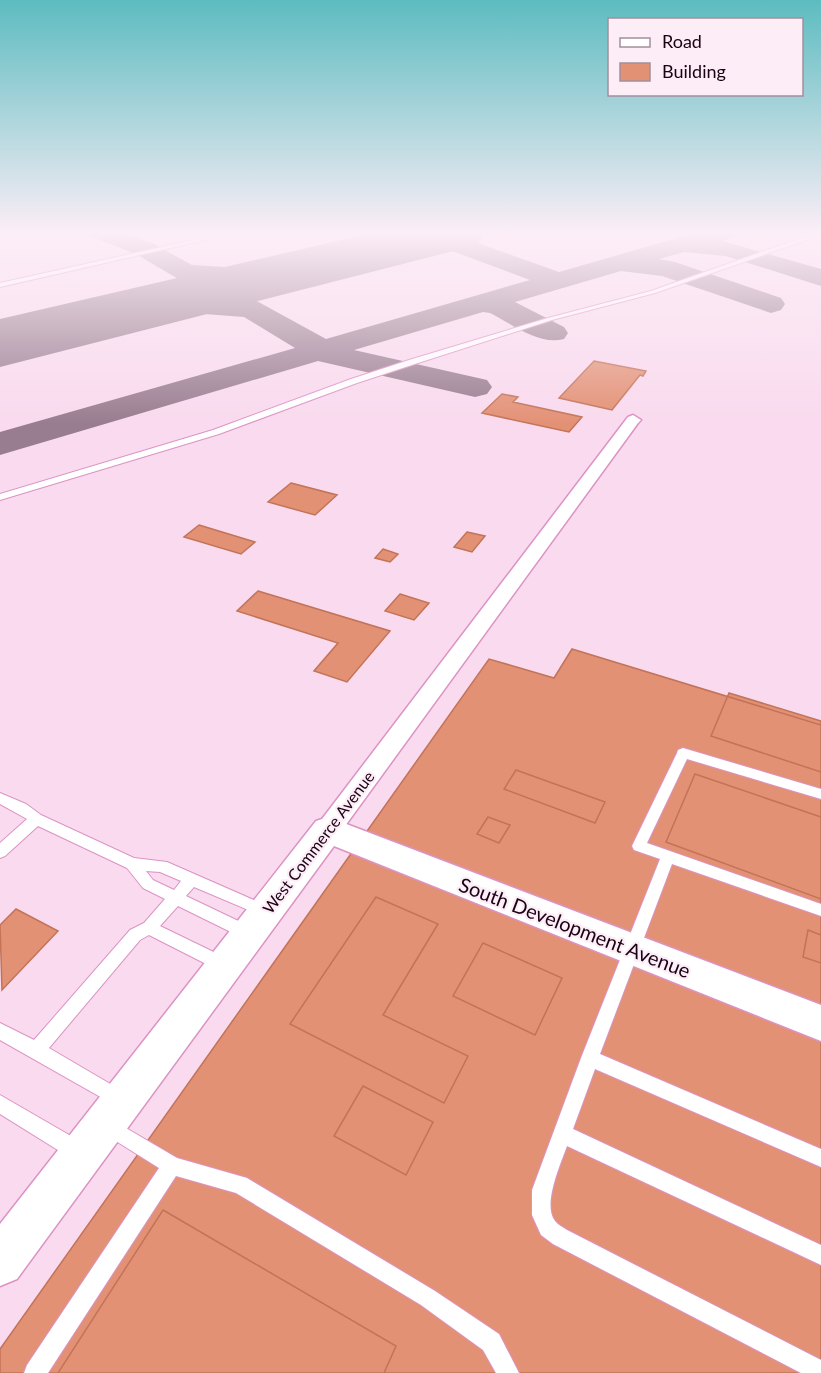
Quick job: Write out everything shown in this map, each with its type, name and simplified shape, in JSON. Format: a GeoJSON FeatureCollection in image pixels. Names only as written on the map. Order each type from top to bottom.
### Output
{"type":"FeatureCollection","features":[{"type":"Feature","properties":{"kind":"street","name":"West Commerce Avenue"},"geometry":{"type":"LineString","coordinates":[[0,1262],[328,830],[633,420]]}},
{"type":"Feature","properties":{"kind":"street","name":"South Development Avenue"},"geometry":{"type":"LineString","coordinates":[[328,830],[821,1023]]}},
{"type":"Feature","properties":{"kind":"lane"},"geometry":{"type":"LineString","coordinates":[[0,497],[216,432],[412,362],[550,319],[637,296]]}},
{"type":"Feature","properties":{"kind":"lane"},"geometry":{"type":"LineString","coordinates":[[821,794],[683,753],[639,846],[821,910]]}},
{"type":"Feature","properties":{"kind":"lane"},"geometry":{"type":"LineString","coordinates":[[0,798],[21,808],[36,819],[132,864],[162,866],[192,879],[258,922]]}},
{"type":"Feature","properties":{"kind":"lane"},"geometry":{"type":"LineString","coordinates":[[0,852],[36,819]]}},
{"type":"Feature","properties":{"kind":"lane"},"geometry":{"type":"LineString","coordinates":[[668,856],[542,1190],[542,1215],[548,1228],[560,1238],[821,1372]]}},
{"type":"Feature","properties":{"kind":"lane"},"geometry":{"type":"LineString","coordinates":[[132,864],[148,884],[176,897],[258,922]]}},
{"type":"Feature","properties":{"kind":"lane"},"geometry":{"type":"LineString","coordinates":[[36,1050],[135,935],[149,928],[192,879]]}},
{"type":"Feature","properties":{"kind":"lane"},"geometry":{"type":"LineString","coordinates":[[149,928],[225,965]]}},
{"type":"Feature","properties":{"kind":"lane"},"geometry":{"type":"LineString","coordinates":[[0,1030],[36,1050],[103,1126],[172,1166],[240,1185],[428,1299],[491,1342],[507,1373]]}},
{"type":"Feature","properties":{"kind":"lane"},"geometry":{"type":"LineString","coordinates":[[590,1058],[821,1158]]}},
{"type":"Feature","properties":{"kind":"lane"},"geometry":{"type":"LineString","coordinates":[[1,1106],[103,1126]]}},
{"type":"Feature","properties":{"kind":"lane"},"geometry":{"type":"LineString","coordinates":[[563,1134],[821,1255]]}},
{"type":"Feature","properties":{"kind":"lane"},"geometry":{"type":"LineString","coordinates":[[35,1373],[172,1166]]}},
{"type":"Feature","properties":{"kind":"building"},"geometry":{"type":"Polygon","coordinates":[[[594,361],[646,371],[643,376],[640,375],[612,410],[559,398],[594,361]]]}},
{"type":"Feature","properties":{"kind":"building"},"geometry":{"type":"Polygon","coordinates":[[[502,394],[518,397],[513,402],[582,417],[569,432],[482,413],[502,394]]]}},
{"type":"Feature","properties":{"kind":"building"},"geometry":{"type":"Polygon","coordinates":[[[291,483],[337,495],[315,515],[268,502],[291,483]]]}},
{"type":"Feature","properties":{"kind":"building"},"geometry":{"type":"Polygon","coordinates":[[[199,525],[255,542],[241,554],[184,537],[199,525]]]}},
{"type":"Feature","properties":{"kind":"building"},"geometry":{"type":"Polygon","coordinates":[[[467,532],[485,536],[472,552],[454,547],[467,532]]]}},
{"type":"Feature","properties":{"kind":"building"},"geometry":{"type":"Polygon","coordinates":[[[383,549],[398,554],[390,562],[375,558],[383,549]]]}},
{"type":"Feature","properties":{"kind":"building"},"geometry":{"type":"Polygon","coordinates":[[[258,591],[390,631],[347,682],[314,671],[338,643],[237,611],[258,591]]]}},
{"type":"Feature","properties":{"kind":"building"},"geometry":{"type":"Polygon","coordinates":[[[400,594],[429,603],[414,620],[385,611],[400,594]]]}},
{"type":"Feature","properties":{"kind":"building"},"geometry":{"type":"Polygon","coordinates":[[[572,649],[821,725],[821,1373],[0,1373],[0,1349],[489,659],[554,678],[572,649]]]}},
{"type":"Feature","properties":{"kind":"building"},"geometry":{"type":"Polygon","coordinates":[[[729,693],[821,721],[821,772],[711,736],[729,693]]]}},
{"type":"Feature","properties":{"kind":"building"},"geometry":{"type":"Polygon","coordinates":[[[516,770],[605,802],[595,823],[504,789],[516,770]]]}},
{"type":"Feature","properties":{"kind":"building"},"geometry":{"type":"Polygon","coordinates":[[[695,774],[821,817],[821,899],[666,842],[695,774]]]}},
{"type":"Feature","properties":{"kind":"building"},"geometry":{"type":"Polygon","coordinates":[[[488,817],[510,825],[499,843],[477,834],[488,817]]]}},
{"type":"Feature","properties":{"kind":"building"},"geometry":{"type":"Polygon","coordinates":[[[376,897],[438,924],[383,1015],[468,1056],[444,1103],[290,1024],[376,897]]]}},
{"type":"Feature","properties":{"kind":"building"},"geometry":{"type":"Polygon","coordinates":[[[16,909],[58,931],[2,990],[0,925],[16,909]]]}},
{"type":"Feature","properties":{"kind":"building"},"geometry":{"type":"Polygon","coordinates":[[[808,930],[821,935],[821,963],[803,957],[808,930]]]}},
{"type":"Feature","properties":{"kind":"building"},"geometry":{"type":"Polygon","coordinates":[[[483,943],[562,978],[535,1035],[453,996],[483,943]]]}},
{"type":"Feature","properties":{"kind":"building"},"geometry":{"type":"Polygon","coordinates":[[[363,1086],[433,1122],[406,1175],[334,1136],[363,1086]]]}},
{"type":"Feature","properties":{"kind":"building"},"geometry":{"type":"Polygon","coordinates":[[[163,1210],[396,1346],[384,1373],[58,1373],[163,1210]]]}},
{"type":"Feature","properties":{"kind":"taxiway"},"geometry":{"type":"LineString","coordinates":[[228,296],[322,350]]}},
{"type":"Feature","properties":{"kind":"taxiway"},"geometry":{"type":"LineString","coordinates":[[482,303],[506,296]]}},
{"type":"Feature","properties":{"kind":"taxiway"},"geometry":{"type":"LineString","coordinates":[[748,296],[771,304]]}},
{"type":"Feature","properties":{"kind":"taxiway"},"geometry":{"type":"LineString","coordinates":[[322,350],[482,303]]}},
{"type":"Feature","properties":{"kind":"taxiway"},"geometry":{"type":"LineString","coordinates":[[482,303],[497,305],[553,333]]}},
{"type":"Feature","properties":{"kind":"taxiway"},"geometry":{"type":"LineString","coordinates":[[139,309],[191,304],[242,309]]}},
{"type":"Feature","properties":{"kind":"taxiway"},"geometry":{"type":"LineString","coordinates":[[0,444],[322,350]]}},
{"type":"Feature","properties":{"kind":"taxiway"},"geometry":{"type":"LineString","coordinates":[[322,350],[331,355],[475,387]]}},
{"type":"Feature","properties":{"kind":"runway"},"geometry":{"type":"LineString","coordinates":[[0,343],[192,296]]}}]}
